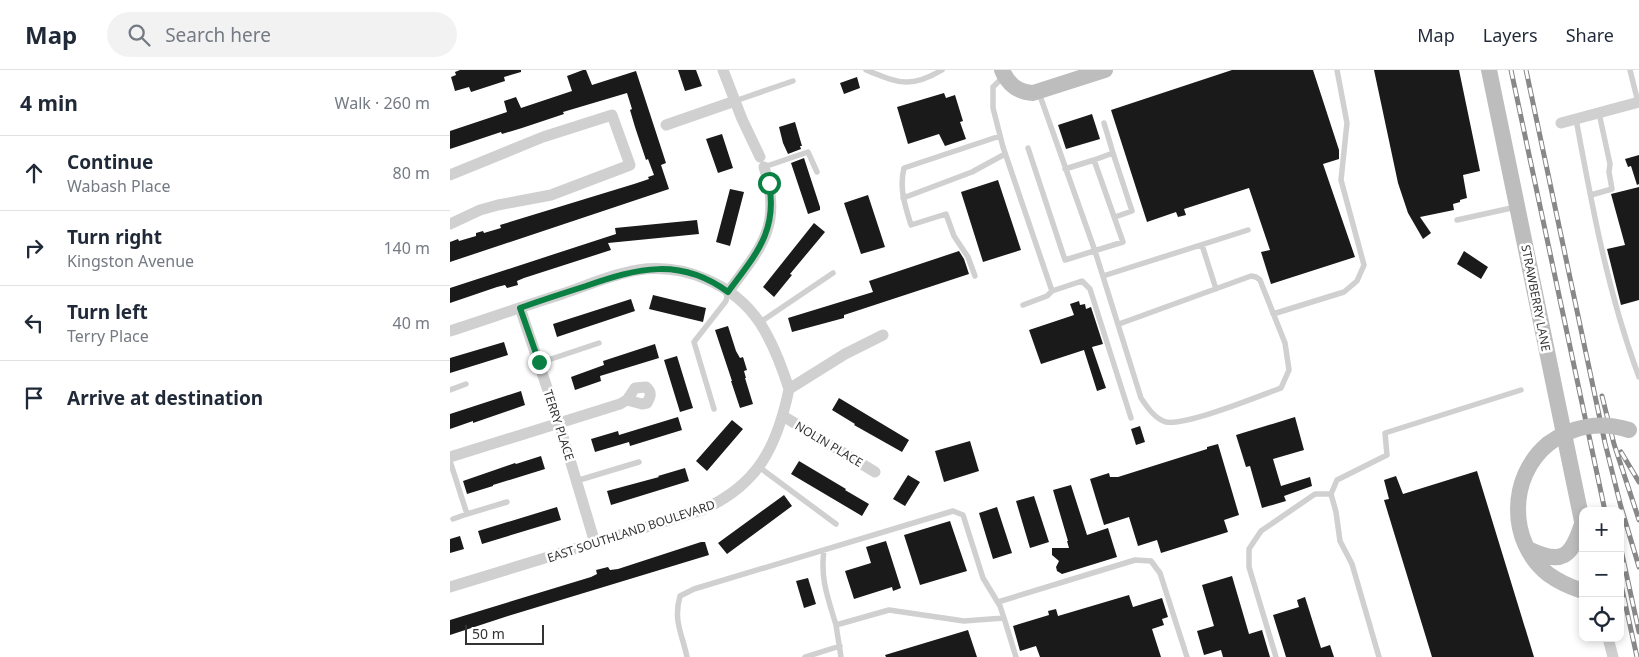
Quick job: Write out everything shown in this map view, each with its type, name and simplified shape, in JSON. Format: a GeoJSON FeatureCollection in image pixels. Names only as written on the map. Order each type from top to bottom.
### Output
{"type":"FeatureCollection","features":[{"type":"Feature","properties":{"kind":"street"},"geometry":{"type":"LineString","coordinates":[[723,70],[762,162],[771,193],[769,226],[758,251],[728,292]]}},
{"type":"Feature","properties":{"kind":"street"},"geometry":{"type":"LineString","coordinates":[[1003,73],[1012,86],[1026,92],[1039,91],[1105,70]]}},
{"type":"Feature","properties":{"kind":"street","name":"STRAWBERRY LANE"},"geometry":{"type":"LineString","coordinates":[[1489,70],[1579,507]]}},
{"type":"Feature","properties":{"kind":"street"},"geometry":{"type":"LineString","coordinates":[[666,125],[735,101]]}},
{"type":"Feature","properties":{"kind":"street"},"geometry":{"type":"LineString","coordinates":[[1561,123],[1638,102]]}},
{"type":"Feature","properties":{"kind":"street"},"geometry":{"type":"LineString","coordinates":[[450,175],[543,137],[612,115],[630,165],[551,195],[480,210],[450,224]]}},
{"type":"Feature","properties":{"kind":"street"},"geometry":{"type":"LineString","coordinates":[[450,331],[628,273],[659,269],[685,272],[702,277],[717,284],[741,302],[759,322],[782,366],[788,389],[852,350],[883,335]]}},
{"type":"Feature","properties":{"kind":"street","name":"TERRY PLACE"},"geometry":{"type":"LineString","coordinates":[[520,308],[539,362],[595,543]]}},
{"type":"Feature","properties":{"kind":"street","name":"EAST SOUTHLAND BOULEVARD"},"geometry":{"type":"LineString","coordinates":[[450,587],[702,510],[720,502],[741,487],[759,467],[769,451],[783,416],[788,389]]}},
{"type":"Feature","properties":{"kind":"street"},"geometry":{"type":"LineString","coordinates":[[450,459],[620,404],[627,400]]}},
{"type":"Feature","properties":{"kind":"street","name":"NOLIN PLACE"},"geometry":{"type":"LineString","coordinates":[[783,416],[875,472]]}},
{"type":"Feature","properties":{"kind":"street"},"geometry":{"type":"LineString","coordinates":[[1579,590],[1566,585],[1551,576],[1534,560],[1527,549],[1519,527],[1518,500],[1520,487],[1533,460],[1548,444],[1568,432],[1591,426],[1608,425],[1634,432]]}},
{"type":"Feature","properties":{"kind":"street"},"geometry":{"type":"LineString","coordinates":[[1527,549],[1546,557],[1559,557],[1569,552],[1576,544],[1579,536]]}},
{"type":"Feature","properties":{"kind":"street"},"geometry":{"type":"LineString","coordinates":[[1609,642],[1613,657]]}},
{"type":"Feature","properties":{"kind":"lane"},"geometry":{"type":"LineString","coordinates":[[866,70],[893,81],[910,83],[926,79],[942,70]]}},
{"type":"Feature","properties":{"kind":"lane"},"geometry":{"type":"LineString","coordinates":[[1274,314],[1344,292],[1358,282],[1364,265],[1342,180],[1347,122],[1337,70]]}},
{"type":"Feature","properties":{"kind":"lane"},"geometry":{"type":"LineString","coordinates":[[1630,70],[1638,102]]}},
{"type":"Feature","properties":{"kind":"lane"},"geometry":{"type":"LineString","coordinates":[[1003,73],[993,87],[993,108],[1005,154],[1052,291]]}},
{"type":"Feature","properties":{"kind":"lane"},"geometry":{"type":"LineString","coordinates":[[735,101],[793,81]]}},
{"type":"Feature","properties":{"kind":"lane"},"geometry":{"type":"LineString","coordinates":[[1039,91],[1095,251],[1141,398],[1151,412],[1166,422],[1186,421],[1281,388],[1289,370],[1285,343],[1260,280],[1256,277],[1251,276],[1119,324]]}},
{"type":"Feature","properties":{"kind":"lane"},"geometry":{"type":"LineString","coordinates":[[1591,195],[1612,190],[1608,172],[1610,164],[1599,113]]}},
{"type":"Feature","properties":{"kind":"lane"},"geometry":{"type":"LineString","coordinates":[[1576,119],[1602,256],[1624,339],[1639,377]]}},
{"type":"Feature","properties":{"kind":"lane"},"geometry":{"type":"LineString","coordinates":[[1104,123],[1132,211],[1115,217]]}},
{"type":"Feature","properties":{"kind":"lane"},"geometry":{"type":"LineString","coordinates":[[975,276],[968,257],[954,236],[946,214],[911,225],[901,190],[904,168],[1000,136]]}},
{"type":"Feature","properties":{"kind":"lane"},"geometry":{"type":"LineString","coordinates":[[1028,148],[1065,260],[1124,242],[1094,160]]}},
{"type":"Feature","properties":{"kind":"lane"},"geometry":{"type":"LineString","coordinates":[[762,162],[808,152],[817,172]]}},
{"type":"Feature","properties":{"kind":"lane"},"geometry":{"type":"LineString","coordinates":[[1065,169],[1112,153]]}},
{"type":"Feature","properties":{"kind":"lane"},"geometry":{"type":"LineString","coordinates":[[903,198],[972,172],[1005,154]]}},
{"type":"Feature","properties":{"kind":"lane"},"geometry":{"type":"LineString","coordinates":[[1457,220],[1518,206]]}},
{"type":"Feature","properties":{"kind":"lane"},"geometry":{"type":"LineString","coordinates":[[1103,276],[1248,230]]}},
{"type":"Feature","properties":{"kind":"lane"},"geometry":{"type":"LineString","coordinates":[[1202,245],[1216,289]]}},
{"type":"Feature","properties":{"kind":"lane"},"geometry":{"type":"LineString","coordinates":[[759,322],[833,274]]}},
{"type":"Feature","properties":{"kind":"lane"},"geometry":{"type":"LineString","coordinates":[[1023,305],[1047,296],[1052,291],[1082,281],[1090,289],[1132,418]]}},
{"type":"Feature","properties":{"kind":"lane"},"geometry":{"type":"LineString","coordinates":[[714,409],[694,342],[726,301],[728,292]]}},
{"type":"Feature","properties":{"kind":"lane"},"geometry":{"type":"LineString","coordinates":[[539,362],[599,343]]}},
{"type":"Feature","properties":{"kind":"lane"},"geometry":{"type":"LineString","coordinates":[[450,390],[466,384]]}},
{"type":"Feature","properties":{"kind":"lane"},"geometry":{"type":"LineString","coordinates":[[1379,657],[1352,564],[1340,541],[1331,494],[1337,480],[1387,455],[1385,433],[1521,390]]}},
{"type":"Feature","properties":{"kind":"lane"},"geometry":{"type":"LineString","coordinates":[[450,459],[467,514]]}},
{"type":"Feature","properties":{"kind":"lane"},"geometry":{"type":"LineString","coordinates":[[576,481],[639,462]]}},
{"type":"Feature","properties":{"kind":"lane"},"geometry":{"type":"LineString","coordinates":[[759,467],[836,524]]}},
{"type":"Feature","properties":{"kind":"lane"},"geometry":{"type":"LineString","coordinates":[[1276,657],[1250,567],[1248,549],[1261,531],[1315,494],[1331,494]]}},
{"type":"Feature","properties":{"kind":"lane"},"geometry":{"type":"LineString","coordinates":[[453,518],[507,502]]}},
{"type":"Feature","properties":{"kind":"lane"},"geometry":{"type":"LineString","coordinates":[[688,657],[676,610],[680,596],[694,589],[953,511],[963,515],[983,578],[998,602],[1016,657]]}},
{"type":"Feature","properties":{"kind":"lane"},"geometry":{"type":"LineString","coordinates":[[824,550],[822,568],[826,591],[836,625],[841,657]]}},
{"type":"Feature","properties":{"kind":"lane"},"geometry":{"type":"LineString","coordinates":[[998,602],[1135,560],[1151,561],[1160,573],[1187,657]]}},
{"type":"Feature","properties":{"kind":"lane"},"geometry":{"type":"LineString","coordinates":[[836,625],[889,610],[964,621],[1004,618]]}},
{"type":"Feature","properties":{"kind":"lane"},"geometry":{"type":"LineString","coordinates":[[805,657],[840,646]]}},
{"type":"Feature","properties":{"kind":"building"},"geometry":{"type":"Polygon","coordinates":[[[460,70],[521,70],[521,72],[504,77],[505,81],[471,92],[469,87],[455,91],[451,77],[460,70]]]}},
{"type":"Feature","properties":{"kind":"building"},"geometry":{"type":"Polygon","coordinates":[[[586,70],[592,85],[636,71],[666,163],[661,165],[669,189],[450,262],[450,242],[476,236],[476,233],[483,231],[484,233],[501,228],[500,225],[634,184],[649,179],[648,177],[654,175],[648,159],[646,160],[635,127],[627,93],[563,112],[564,114],[522,128],[502,134],[501,132],[450,149],[450,131],[507,112],[504,101],[516,97],[521,108],[572,91],[567,76],[586,70]]]}},
{"type":"Feature","properties":{"kind":"building"},"geometry":{"type":"Polygon","coordinates":[[[678,70],[696,70],[702,86],[685,91],[678,70]]]}},
{"type":"Feature","properties":{"kind":"building"},"geometry":{"type":"Polygon","coordinates":[[[1232,70],[1313,70],[1339,150],[1339,159],[1323,164],[1355,257],[1271,284],[1261,252],[1270,250],[1249,188],[1184,209],[1186,215],[1178,217],[1176,212],[1147,222],[1111,110],[1232,70]]]}},
{"type":"Feature","properties":{"kind":"building"},"geometry":{"type":"Polygon","coordinates":[[[1374,70],[1459,70],[1480,171],[1463,175],[1467,198],[1453,204],[1454,210],[1420,217],[1431,233],[1423,239],[1408,213],[1398,183],[1374,70]]]}},
{"type":"Feature","properties":{"kind":"building"},"geometry":{"type":"Polygon","coordinates":[[[857,77],[860,88],[844,94],[840,83],[857,77]]]}},
{"type":"Feature","properties":{"kind":"building"},"geometry":{"type":"Polygon","coordinates":[[[944,93],[946,98],[955,95],[963,121],[960,122],[966,139],[945,146],[939,134],[908,144],[897,107],[944,93]]]}},
{"type":"Feature","properties":{"kind":"building"},"geometry":{"type":"Polygon","coordinates":[[[1092,114],[1100,139],[1066,149],[1058,125],[1092,114]]]}},
{"type":"Feature","properties":{"kind":"building"},"geometry":{"type":"Polygon","coordinates":[[[795,122],[802,146],[800,146],[801,149],[788,154],[779,127],[795,122]]]}},
{"type":"Feature","properties":{"kind":"building"},"geometry":{"type":"Polygon","coordinates":[[[722,134],[733,168],[718,173],[706,139],[722,134]]]}},
{"type":"Feature","properties":{"kind":"building"},"geometry":{"type":"Polygon","coordinates":[[[1639,155],[1639,184],[1637,185],[1631,166],[1628,167],[1625,159],[1639,155]]]}},
{"type":"Feature","properties":{"kind":"building"},"geometry":{"type":"Polygon","coordinates":[[[804,158],[820,207],[820,210],[808,214],[791,163],[804,158]]]}},
{"type":"Feature","properties":{"kind":"building"},"geometry":{"type":"Polygon","coordinates":[[[998,180],[1021,250],[983,262],[961,192],[998,180]]]}},
{"type":"Feature","properties":{"kind":"building"},"geometry":{"type":"Polygon","coordinates":[[[1639,187],[1639,300],[1621,305],[1607,249],[1625,245],[1611,194],[1639,187]]]}},
{"type":"Feature","properties":{"kind":"building"},"geometry":{"type":"Polygon","coordinates":[[[730,189],[744,192],[730,246],[716,242],[730,189]]]}},
{"type":"Feature","properties":{"kind":"building"},"geometry":{"type":"Polygon","coordinates":[[[868,195],[885,247],[861,254],[844,203],[868,195]]]}},
{"type":"Feature","properties":{"kind":"building"},"geometry":{"type":"Polygon","coordinates":[[[697,220],[699,234],[608,243],[611,250],[524,278],[517,281],[518,285],[507,288],[505,285],[497,287],[450,303],[450,288],[616,234],[615,228],[697,220]]]}},
{"type":"Feature","properties":{"kind":"building"},"geometry":{"type":"Polygon","coordinates":[[[814,223],[825,232],[790,274],[792,275],[774,297],[763,287],[814,223]]]}},
{"type":"Feature","properties":{"kind":"building"},"geometry":{"type":"Polygon","coordinates":[[[959,251],[969,274],[844,315],[844,318],[792,332],[788,318],[873,292],[869,281],[959,251]]]}},
{"type":"Feature","properties":{"kind":"building"},"geometry":{"type":"Polygon","coordinates":[[[1464,251],[1488,267],[1481,279],[1457,264],[1464,251]]]}},
{"type":"Feature","properties":{"kind":"building"},"geometry":{"type":"Polygon","coordinates":[[[653,295],[706,308],[703,322],[649,309],[653,295]]]}},
{"type":"Feature","properties":{"kind":"building"},"geometry":{"type":"Polygon","coordinates":[[[631,299],[635,311],[557,337],[553,324],[631,299]]]}},
{"type":"Feature","properties":{"kind":"building"},"geometry":{"type":"Polygon","coordinates":[[[1079,301],[1080,305],[1085,304],[1086,309],[1091,307],[1103,344],[1092,347],[1106,388],[1097,391],[1084,350],[1041,364],[1029,330],[1074,315],[1070,304],[1079,301]]]}},
{"type":"Feature","properties":{"kind":"building"},"geometry":{"type":"Polygon","coordinates":[[[728,326],[736,351],[740,358],[743,357],[747,370],[744,371],[745,378],[753,404],[740,408],[715,330],[728,326]]]}},
{"type":"Feature","properties":{"kind":"building"},"geometry":{"type":"Polygon","coordinates":[[[504,342],[508,355],[450,373],[450,358],[504,342]]]}},
{"type":"Feature","properties":{"kind":"building"},"geometry":{"type":"Polygon","coordinates":[[[655,344],[659,358],[600,376],[601,381],[575,390],[571,377],[604,365],[603,361],[655,344]]]}},
{"type":"Feature","properties":{"kind":"building"},"geometry":{"type":"Polygon","coordinates":[[[677,356],[693,408],[680,412],[664,360],[677,356]]]}},
{"type":"Feature","properties":{"kind":"building"},"geometry":{"type":"Polygon","coordinates":[[[521,391],[525,405],[450,429],[450,414],[521,391]]]}},
{"type":"Feature","properties":{"kind":"building"},"geometry":{"type":"Polygon","coordinates":[[[839,398],[909,440],[902,452],[854,425],[832,410],[839,398]]]}},
{"type":"Feature","properties":{"kind":"building"},"geometry":{"type":"Polygon","coordinates":[[[678,417],[682,430],[630,446],[629,442],[595,452],[591,439],[618,431],[619,435],[678,417]]]}},
{"type":"Feature","properties":{"kind":"building"},"geometry":{"type":"Polygon","coordinates":[[[1295,417],[1304,450],[1273,459],[1281,486],[1310,477],[1312,486],[1284,496],[1286,501],[1262,508],[1250,466],[1246,467],[1236,435],[1295,417]]]}},
{"type":"Feature","properties":{"kind":"building"},"geometry":{"type":"Polygon","coordinates":[[[732,420],[743,429],[707,471],[696,461],[732,420]]]}},
{"type":"Feature","properties":{"kind":"building"},"geometry":{"type":"Polygon","coordinates":[[[1140,426],[1145,442],[1136,445],[1131,429],[1140,426]]]}},
{"type":"Feature","properties":{"kind":"building"},"geometry":{"type":"Polygon","coordinates":[[[970,441],[979,471],[944,482],[935,451],[970,441]]]}},
{"type":"Feature","properties":{"kind":"building"},"geometry":{"type":"Polygon","coordinates":[[[1218,444],[1239,515],[1224,520],[1228,532],[1161,553],[1157,540],[1138,546],[1129,517],[1104,525],[1090,479],[1109,473],[1110,477],[1118,477],[1218,444]]]}},
{"type":"Feature","properties":{"kind":"building"},"geometry":{"type":"Polygon","coordinates":[[[541,456],[545,469],[467,494],[463,481],[541,456]]]}},
{"type":"Feature","properties":{"kind":"building"},"geometry":{"type":"Polygon","coordinates":[[[799,461],[869,504],[862,516],[791,474],[799,461]]]}},
{"type":"Feature","properties":{"kind":"building"},"geometry":{"type":"Polygon","coordinates":[[[685,468],[689,481],[611,505],[607,491],[685,468]]]}},
{"type":"Feature","properties":{"kind":"building"},"geometry":{"type":"Polygon","coordinates":[[[1477,471],[1534,657],[1432,657],[1384,500],[1389,499],[1384,480],[1396,476],[1403,494],[1477,471]]]}},
{"type":"Feature","properties":{"kind":"building"},"geometry":{"type":"Polygon","coordinates":[[[908,475],[920,482],[905,506],[893,499],[908,475]]]}},
{"type":"Feature","properties":{"kind":"building"},"geometry":{"type":"Polygon","coordinates":[[[1071,485],[1087,535],[1108,528],[1117,557],[1062,574],[1057,571],[1056,567],[1059,561],[1052,555],[1052,548],[1069,548],[1053,490],[1071,485]]]}},
{"type":"Feature","properties":{"kind":"building"},"geometry":{"type":"Polygon","coordinates":[[[784,495],[792,506],[727,554],[718,543],[784,495]]]}},
{"type":"Feature","properties":{"kind":"building"},"geometry":{"type":"Polygon","coordinates":[[[1034,496],[1049,542],[1030,548],[1016,501],[1034,496]]]}},
{"type":"Feature","properties":{"kind":"building"},"geometry":{"type":"Polygon","coordinates":[[[557,507],[561,520],[482,544],[478,531],[557,507]]]}},
{"type":"Feature","properties":{"kind":"building"},"geometry":{"type":"Polygon","coordinates":[[[997,507],[1012,553],[993,559],[979,513],[997,507]]]}},
{"type":"Feature","properties":{"kind":"building"},"geometry":{"type":"Polygon","coordinates":[[[950,521],[967,571],[920,585],[904,535],[950,521]]]}},
{"type":"Feature","properties":{"kind":"building"},"geometry":{"type":"Polygon","coordinates":[[[460,536],[464,549],[450,553],[450,539],[460,536]]]}},
{"type":"Feature","properties":{"kind":"building"},"geometry":{"type":"Polygon","coordinates":[[[886,541],[901,588],[893,591],[892,587],[854,599],[845,571],[871,563],[866,547],[886,541]]]}},
{"type":"Feature","properties":{"kind":"building"},"geometry":{"type":"Polygon","coordinates":[[[705,542],[709,555],[450,635],[450,620],[591,577],[597,574],[596,570],[608,567],[610,570],[618,569],[705,542]]]}},
{"type":"Feature","properties":{"kind":"building"},"geometry":{"type":"Polygon","coordinates":[[[1232,576],[1249,634],[1262,630],[1270,657],[1223,657],[1221,650],[1204,655],[1197,631],[1214,626],[1202,585],[1232,576]]]}},
{"type":"Feature","properties":{"kind":"building"},"geometry":{"type":"Polygon","coordinates":[[[808,578],[816,604],[804,608],[796,581],[808,578]]]}},
{"type":"Feature","properties":{"kind":"building"},"geometry":{"type":"Polygon","coordinates":[[[1129,595],[1133,607],[1162,598],[1168,617],[1162,619],[1164,625],[1152,629],[1161,657],[1040,657],[1036,646],[1020,651],[1013,626],[1049,615],[1048,611],[1056,609],[1058,616],[1129,595]]]}},
{"type":"Feature","properties":{"kind":"building"},"geometry":{"type":"Polygon","coordinates":[[[1305,597],[1321,648],[1330,645],[1334,657],[1286,657],[1273,615],[1299,607],[1297,600],[1305,597]]]}},
{"type":"Feature","properties":{"kind":"building"},"geometry":{"type":"Polygon","coordinates":[[[968,630],[977,657],[886,657],[885,655],[968,630]]]}},
{"type":"Feature","properties":{"kind":"railway"},"geometry":{"type":"LineString","coordinates":[[1511,70],[1604,507]]}},
{"type":"Feature","properties":{"kind":"railway"},"geometry":{"type":"LineString","coordinates":[[1526,70],[1605,443],[1639,567]]}},
{"type":"Feature","properties":{"kind":"railway"},"geometry":{"type":"LineString","coordinates":[[1602,396],[1614,444],[1639,520]]}},
{"type":"Feature","properties":{"kind":"railway"},"geometry":{"type":"LineString","coordinates":[[1621,452],[1639,482]]}},
{"type":"Feature","properties":{"kind":"railway"},"geometry":{"type":"LineString","coordinates":[[1622,552],[1639,632]]}},
{"type":"Feature","properties":{"kind":"railway"},"geometry":{"type":"LineString","coordinates":[[1624,597],[1637,657]]}},
{"type":"Feature","properties":{"kind":"route"},"geometry":{"type":"LineString","coordinates":[[539,362],[520,308],[608,278],[638,270],[659,269],[692,274],[717,284],[728,292],[758,251],[765,238],[769,226],[772,203],[769,183]]}}]}
